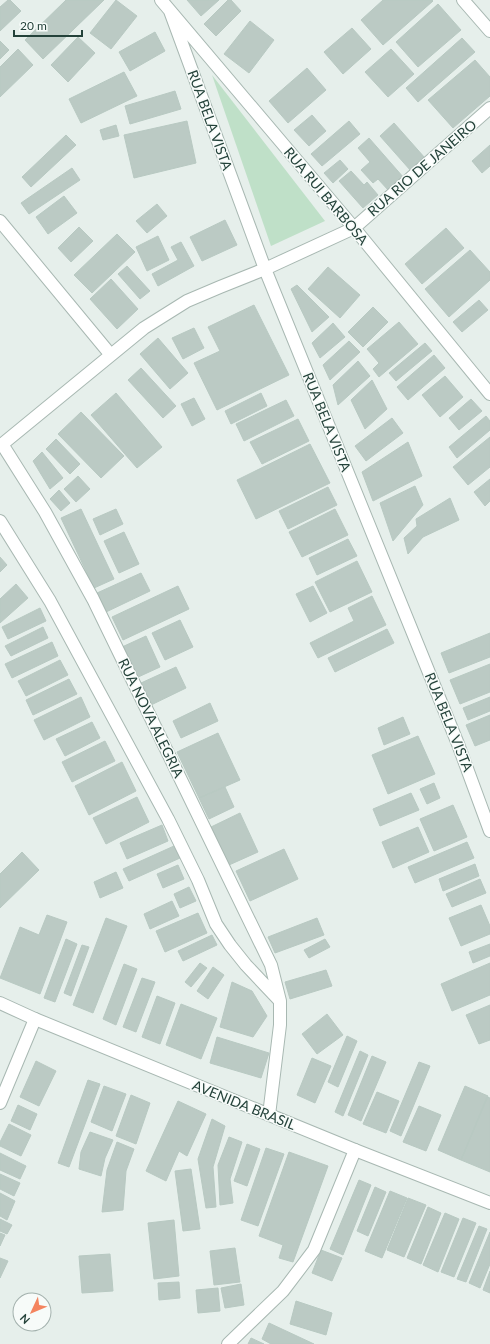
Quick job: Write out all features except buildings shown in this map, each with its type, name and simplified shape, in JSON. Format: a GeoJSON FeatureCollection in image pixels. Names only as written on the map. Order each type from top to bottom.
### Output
{"type":"FeatureCollection","features":[{"type":"Feature","properties":{"kind":"street","name":"RUA RUI BARBOSA"},"geometry":{"type":"LineString","coordinates":[[161,0],[354,228],[490,394]]}},
{"type":"Feature","properties":{"kind":"street"},"geometry":{"type":"LineString","coordinates":[[463,0],[490,31]]}},
{"type":"Feature","properties":{"kind":"street","name":"RUA BELA VISTA"},"geometry":{"type":"LineString","coordinates":[[170,11],[265,269],[455,737],[490,831]]}},
{"type":"Feature","properties":{"kind":"street","name":"RUA RIO DE JANEIRO"},"geometry":{"type":"LineString","coordinates":[[1,445],[110,354],[144,328],[188,301],[265,269],[354,228],[490,108]]}},
{"type":"Feature","properties":{"kind":"street"},"geometry":{"type":"LineString","coordinates":[[0,220],[110,354]]}},
{"type":"Feature","properties":{"kind":"street","name":"RUA NOVA ALEGRIA"},"geometry":{"type":"LineString","coordinates":[[1,445],[45,512],[92,599],[271,965],[280,1001],[280,1025],[269,1115]]}},
{"type":"Feature","properties":{"kind":"street"},"geometry":{"type":"LineString","coordinates":[[0,521],[50,601],[168,819],[198,880],[216,924],[242,960],[280,1001]]}},
{"type":"Feature","properties":{"kind":"street","name":"AVENIDA BRASIL"},"geometry":{"type":"LineString","coordinates":[[0,1003],[35,1019],[269,1115],[490,1203]]}},
{"type":"Feature","properties":{"kind":"street"},"geometry":{"type":"LineString","coordinates":[[0,1103],[35,1019]]}},
{"type":"Feature","properties":{"kind":"street"},"geometry":{"type":"LineString","coordinates":[[228,1344],[253,1322],[284,1291],[314,1250],[355,1150]]}},
{"type":"Feature","properties":{"kind":"green space"},"geometry":{"type":"Polygon","coordinates":[[[212,75],[325,221],[271,246],[212,75]]]}}]}
